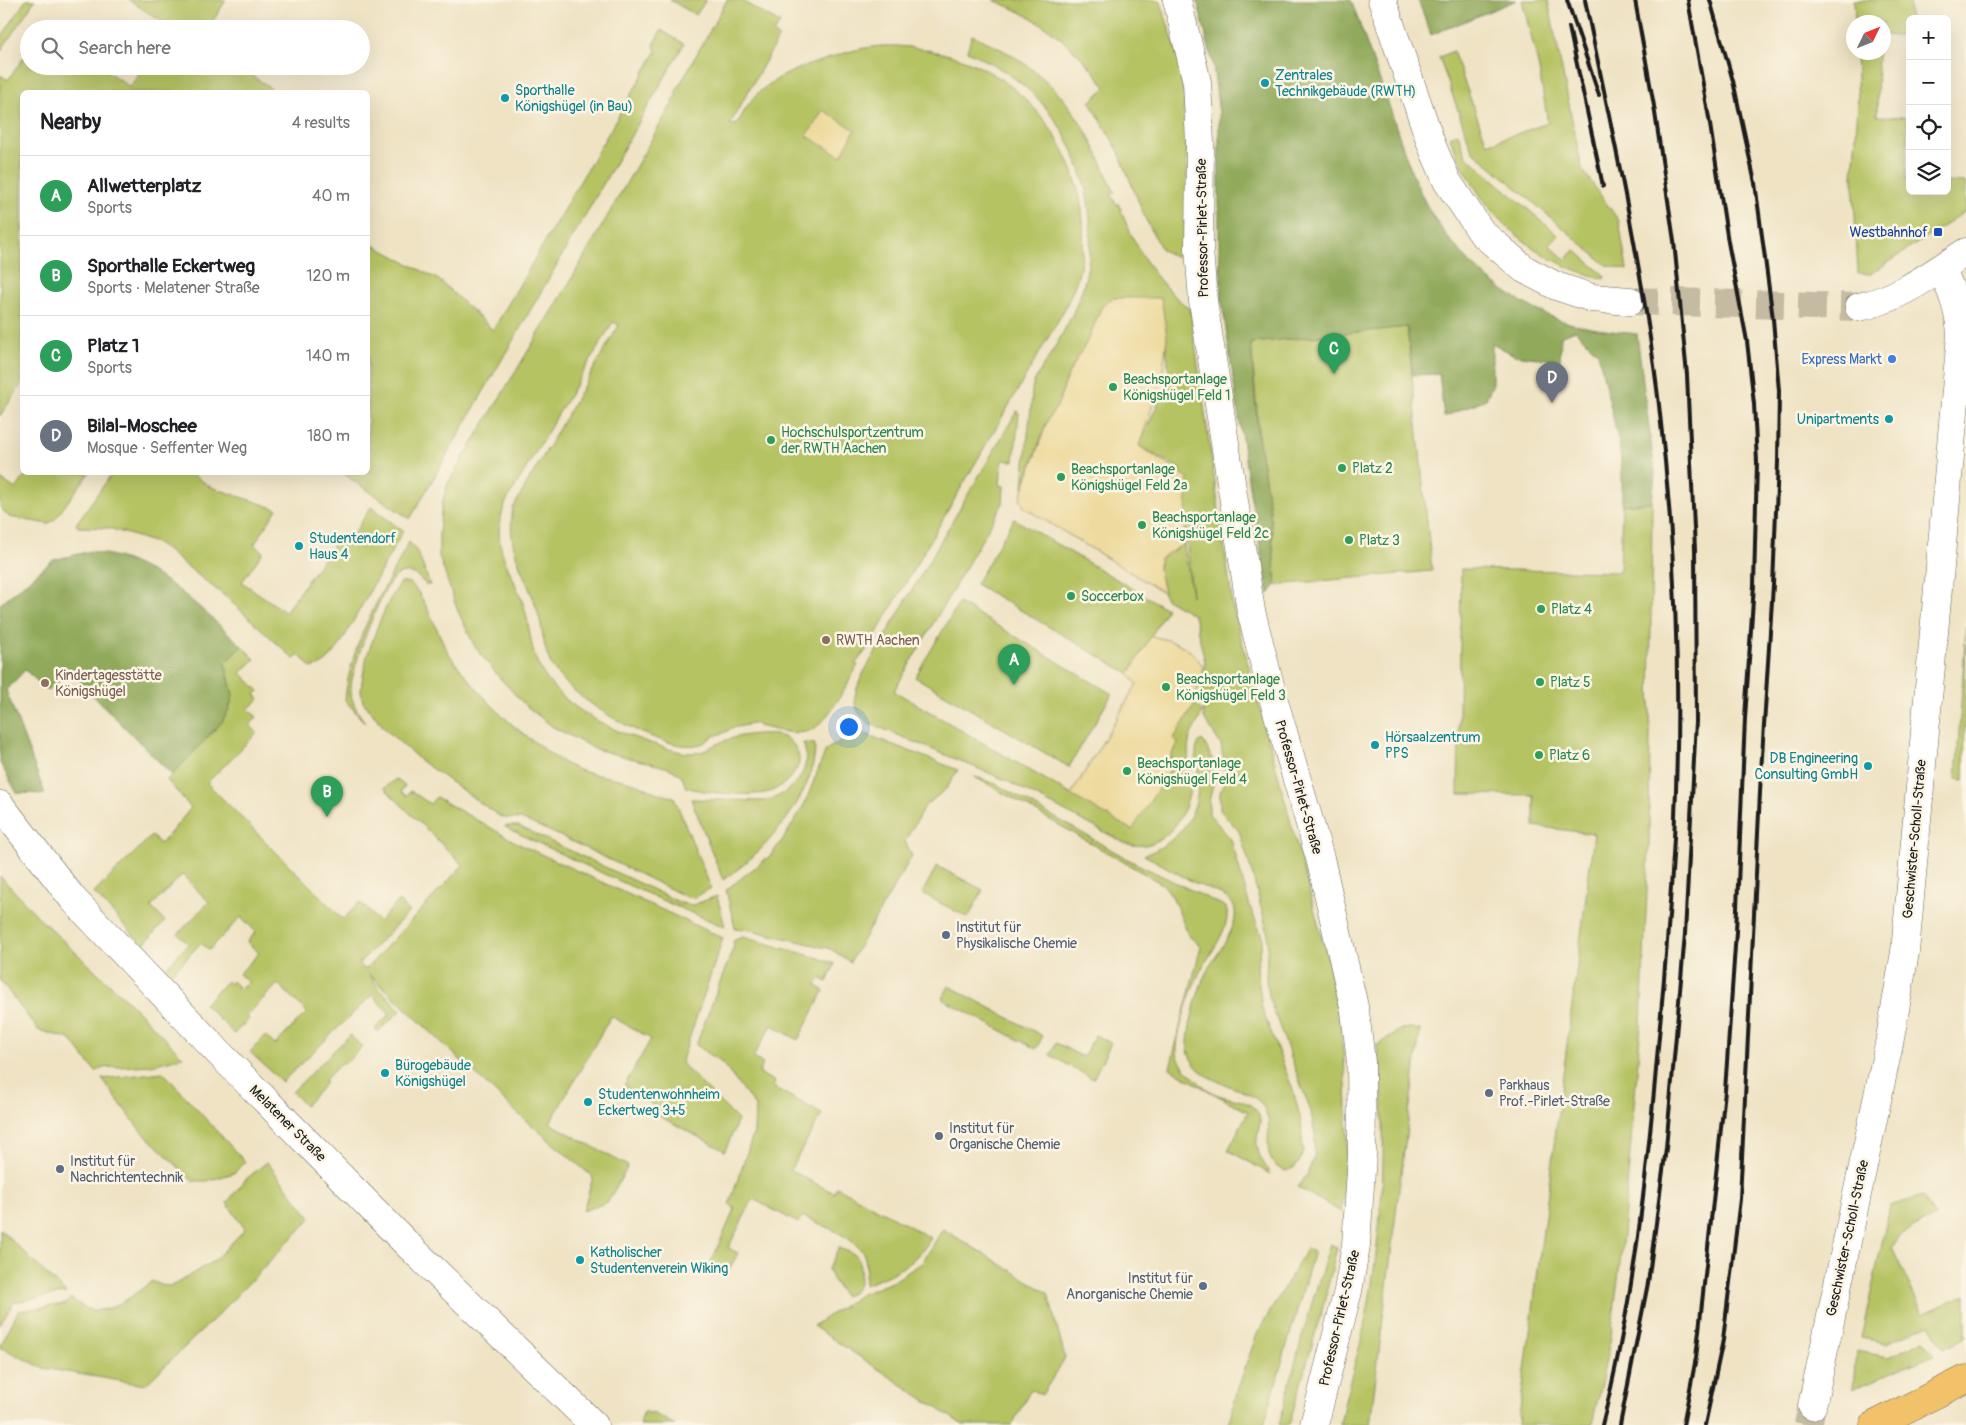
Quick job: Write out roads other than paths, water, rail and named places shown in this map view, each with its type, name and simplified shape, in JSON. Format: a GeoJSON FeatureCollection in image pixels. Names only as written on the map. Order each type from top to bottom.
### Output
{"type":"FeatureCollection","features":[{"type":"Feature","properties":{"kind":"main road"},"geometry":{"type":"LineString","coordinates":[[1874,1425],[1966,1380]]}},
{"type":"Feature","properties":{"kind":"street","name":"Professor-Pirlet-Straße"},"geometry":{"type":"LineString","coordinates":[[1177,0],[1197,82],[1200,144],[1199,250],[1203,301],[1251,611],[1274,701],[1320,858],[1355,1011],[1361,1062],[1362,1155],[1356,1245],[1348,1291],[1314,1425]]}},
{"type":"Feature","properties":{"kind":"street"},"geometry":{"type":"LineString","coordinates":[[1382,0],[1447,181],[1482,233],[1524,269],[1556,286],[1592,298],[1630,301]]}},
{"type":"Feature","properties":{"kind":"street"},"geometry":{"type":"LineString","coordinates":[[1859,307],[1879,302],[1903,292],[1966,252]]}},
{"type":"Feature","properties":{"kind":"street","name":"Geschwister-Scholl-Straße"},"geometry":{"type":"LineString","coordinates":[[1812,1406],[1889,1044],[1905,952],[1961,335],[1952,292],[1942,269]]}},
{"type":"Feature","properties":{"kind":"street","name":"Melatener Straße"},"geometry":{"type":"LineString","coordinates":[[0,805],[73,899],[218,1052],[407,1244],[594,1425]]}},
{"type":"Feature","properties":{"kind":"tunnel"},"geometry":{"type":"LineString","coordinates":[[1630,301],[1859,307]]}},
{"type":"Feature","properties":{"kind":"tunnel"},"geometry":{"type":"LineString","coordinates":[[1808,1425],[1812,1406]]}},
{"type":"Feature","properties":{"kind":"railway"},"geometry":{"type":"LineString","coordinates":[[1567,0],[1599,95]]}},
{"type":"Feature","properties":{"kind":"railway"},"geometry":{"type":"LineString","coordinates":[[1585,0],[1627,202],[1645,303],[1665,456],[1673,559],[1677,662],[1677,765],[1672,874],[1649,1142],[1631,1284],[1623,1331],[1602,1425]]}},
{"type":"Feature","properties":{"kind":"railway"},"geometry":{"type":"LineString","coordinates":[[1620,1425],[1648,1283],[1666,1148],[1685,934],[1696,721],[1695,550],[1687,375],[1674,241],[1654,106],[1635,0]]}},
{"type":"Feature","properties":{"kind":"railway"},"geometry":{"type":"LineString","coordinates":[[1683,1425],[1696,1358],[1725,1091],[1736,932],[1745,718],[1754,585],[1757,462],[1754,404],[1747,341],[1728,242],[1688,0]]}},
{"type":"Feature","properties":{"kind":"railway"},"geometry":{"type":"LineString","coordinates":[[1705,1425],[1723,1340],[1740,1199],[1761,772],[1773,585],[1779,391],[1773,319],[1755,183],[1733,81],[1710,0]]}},
{"type":"Feature","properties":{"kind":"railway"},"geometry":{"type":"LineString","coordinates":[[1569,27],[1603,186]]}},
{"type":"Feature","properties":{"kind":"place","name":"Zentrales Technikgebäude (RWTH)"},"geometry":{"type":"Point","coordinates":[1265,83]}},
{"type":"Feature","properties":{"kind":"place","name":"Sporthalle Königshügel (in Bau)"},"geometry":{"type":"Point","coordinates":[505,98]}},
{"type":"Feature","properties":{"kind":"place","name":"Westbahnhof"},"geometry":{"type":"Point","coordinates":[1938,232]}},
{"type":"Feature","properties":{"kind":"place","name":"Express Markt"},"geometry":{"type":"Point","coordinates":[1892,359]}},
{"type":"Feature","properties":{"kind":"place","name":"Platz 1"},"geometry":{"type":"Point","coordinates":[1334,374]}},
{"type":"Feature","properties":{"kind":"place","name":"Beachsportanlage Königshügel Feld 1"},"geometry":{"type":"Point","coordinates":[1113,387]}},
{"type":"Feature","properties":{"kind":"place","name":"Bilal-Moschee"},"geometry":{"type":"Point","coordinates":[1552,403]}},
{"type":"Feature","properties":{"kind":"place","name":"Unipartments"},"geometry":{"type":"Point","coordinates":[1889,419]}},
{"type":"Feature","properties":{"kind":"place","name":"Hochschulsportzentrum der RWTH Aachen"},"geometry":{"type":"Point","coordinates":[771,440]}},
{"type":"Feature","properties":{"kind":"place","name":"Platz 2"},"geometry":{"type":"Point","coordinates":[1342,468]}},
{"type":"Feature","properties":{"kind":"place","name":"Beachsportanlage Königshügel Feld 2a"},"geometry":{"type":"Point","coordinates":[1061,477]}},
{"type":"Feature","properties":{"kind":"place","name":"Beachsportanlage Königshügel Feld 2c"},"geometry":{"type":"Point","coordinates":[1142,525]}},
{"type":"Feature","properties":{"kind":"place","name":"Platz 3"},"geometry":{"type":"Point","coordinates":[1349,540]}},
{"type":"Feature","properties":{"kind":"place","name":"Studentendorf Haus 4"},"geometry":{"type":"Point","coordinates":[299,546]}},
{"type":"Feature","properties":{"kind":"place","name":"Soccerbox"},"geometry":{"type":"Point","coordinates":[1071,596]}},
{"type":"Feature","properties":{"kind":"place","name":"Platz 4"},"geometry":{"type":"Point","coordinates":[1541,609]}},
{"type":"Feature","properties":{"kind":"place","name":"RWTH Aachen"},"geometry":{"type":"Point","coordinates":[826,640]}},
{"type":"Feature","properties":{"kind":"place","name":"Platz 5"},"geometry":{"type":"Point","coordinates":[1540,682]}},
{"type":"Feature","properties":{"kind":"place","name":"Kindertagesstätte Königshügel"},"geometry":{"type":"Point","coordinates":[45,683]}},
{"type":"Feature","properties":{"kind":"place","name":"Allwetterplatz"},"geometry":{"type":"Point","coordinates":[1014,685]}},
{"type":"Feature","properties":{"kind":"place","name":"Beachsportanlage Königshügel Feld 3"},"geometry":{"type":"Point","coordinates":[1166,687]}},
{"type":"Feature","properties":{"kind":"place","name":"Hörsaalzentrum PPS"},"geometry":{"type":"Point","coordinates":[1375,745]}},
{"type":"Feature","properties":{"kind":"place","name":"Platz 6"},"geometry":{"type":"Point","coordinates":[1539,755]}},
{"type":"Feature","properties":{"kind":"place","name":"DB Engineering Consulting GmbH"},"geometry":{"type":"Point","coordinates":[1868,766]}},
{"type":"Feature","properties":{"kind":"place","name":"Beachsportanlage Königshügel Feld 4"},"geometry":{"type":"Point","coordinates":[1127,771]}},
{"type":"Feature","properties":{"kind":"place","name":"Sporthalle Eckertweg"},"geometry":{"type":"Point","coordinates":[327,817]}},
{"type":"Feature","properties":{"kind":"place","name":"Institut für Physikalische Chemie"},"geometry":{"type":"Point","coordinates":[946,935]}},
{"type":"Feature","properties":{"kind":"place","name":"Bürogebäude Königshügel"},"geometry":{"type":"Point","coordinates":[385,1073]}},
{"type":"Feature","properties":{"kind":"place","name":"Parkhaus Prof.-Pirlet-Straße"},"geometry":{"type":"Point","coordinates":[1489,1093]}},
{"type":"Feature","properties":{"kind":"place","name":"Studentenwohnheim Eckertweg 3+5"},"geometry":{"type":"Point","coordinates":[588,1102]}},
{"type":"Feature","properties":{"kind":"place","name":"Institut für Organische Chemie"},"geometry":{"type":"Point","coordinates":[939,1136]}},
{"type":"Feature","properties":{"kind":"place","name":"Institut für Nachrichtentechnik"},"geometry":{"type":"Point","coordinates":[60,1169]}},
{"type":"Feature","properties":{"kind":"place","name":"Katholischer Studentenverein Wiking"},"geometry":{"type":"Point","coordinates":[580,1260]}},
{"type":"Feature","properties":{"kind":"place","name":"Institut für Anorganische Chemie"},"geometry":{"type":"Point","coordinates":[1203,1286]}}]}
